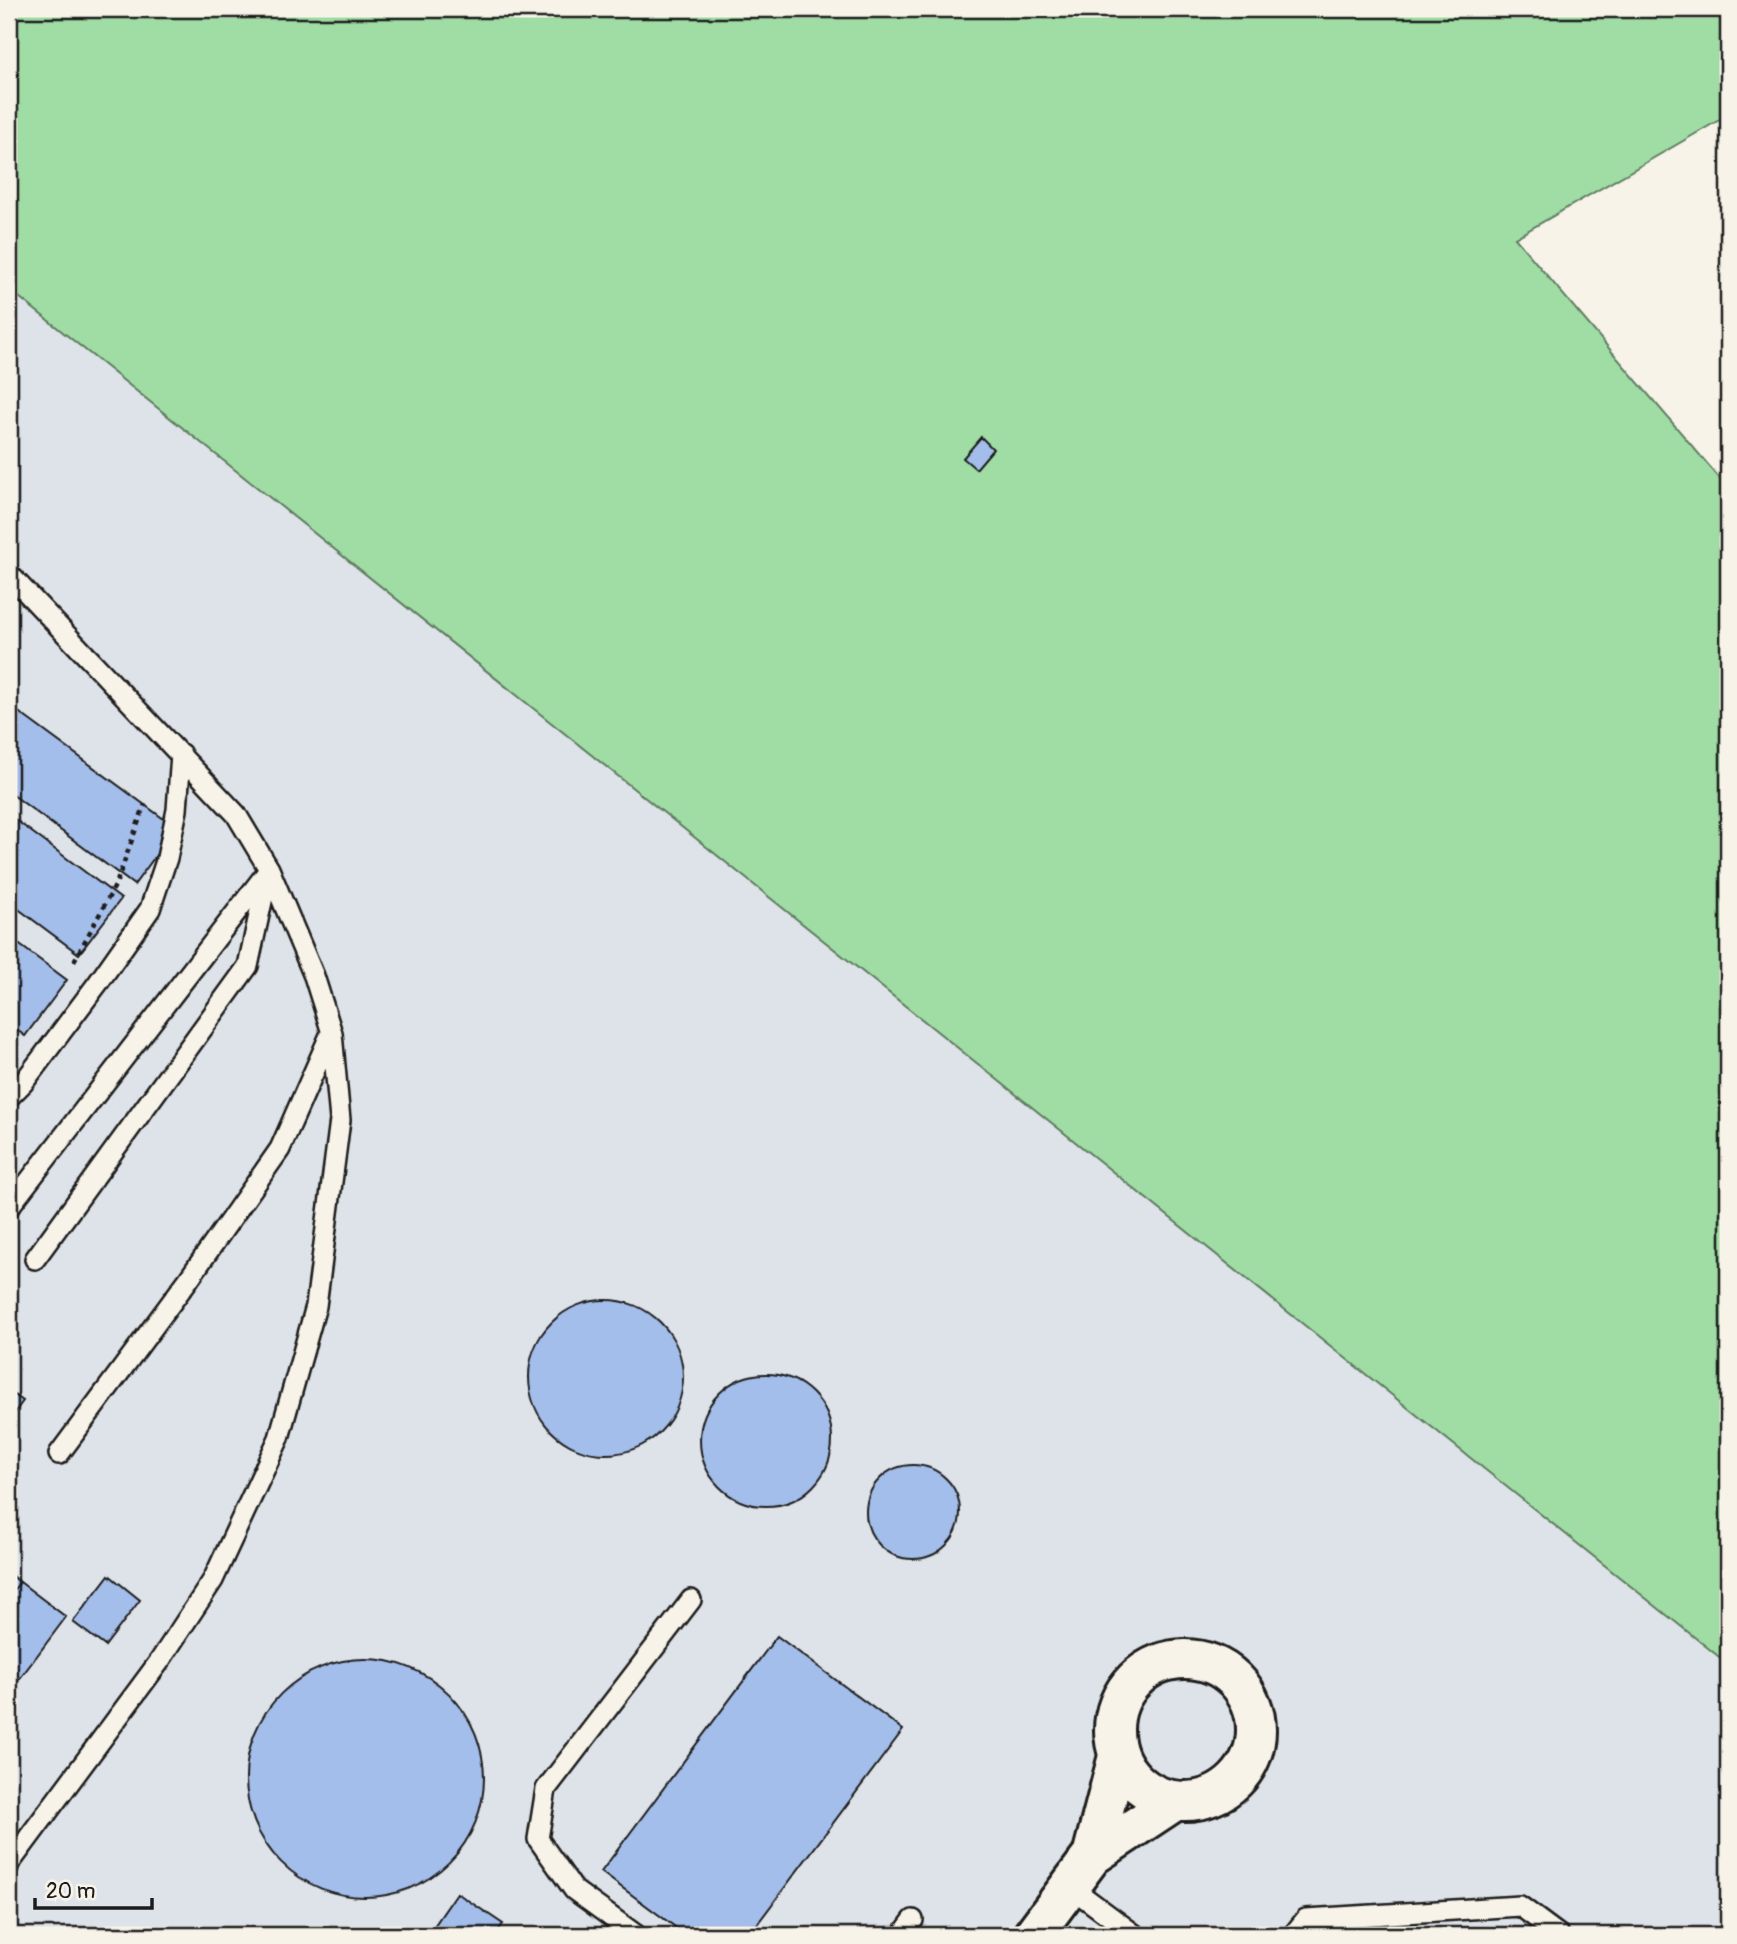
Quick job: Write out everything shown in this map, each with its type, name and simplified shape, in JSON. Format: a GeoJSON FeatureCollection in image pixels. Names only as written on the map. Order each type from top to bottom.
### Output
{"type":"FeatureCollection","features":[{"type":"Feature","properties":{"kind":"street"},"geometry":{"type":"LineString","coordinates":[[1178,1659],[1197,1660],[1217,1667],[1234,1679],[1247,1695],[1254,1714],[1256,1738],[1248,1763],[1235,1782],[1212,1796],[1194,1801],[1158,1797],[1140,1787],[1125,1770],[1118,1756],[1113,1736],[1115,1716],[1123,1694],[1139,1675],[1158,1664],[1178,1659]]}},
{"type":"Feature","properties":{"kind":"street"},"geometry":{"type":"LineString","coordinates":[[1092,1856],[1118,1756]]}},
{"type":"Feature","properties":{"kind":"street"},"geometry":{"type":"LineString","coordinates":[[1033,1935],[1092,1856],[1175,1801]]}},
{"type":"Feature","properties":{"kind":"lane"},"geometry":{"type":"LineString","coordinates":[[9,574],[236,814],[269,869],[314,976],[332,1033],[340,1119],[316,1306],[279,1438],[213,1580],[159,1662],[9,1864]]}},
{"type":"Feature","properties":{"kind":"lane"},"geometry":{"type":"LineString","coordinates":[[9,1097],[23,1083],[98,983],[150,909],[167,858],[177,810],[180,754]]}},
{"type":"Feature","properties":{"kind":"lane"},"geometry":{"type":"LineString","coordinates":[[9,1207],[269,869]]}},
{"type":"Feature","properties":{"kind":"lane"},"geometry":{"type":"LineString","coordinates":[[35,1259],[248,966],[269,869]]}},
{"type":"Feature","properties":{"kind":"lane"},"geometry":{"type":"LineString","coordinates":[[59,1454],[188,1280],[280,1149],[332,1033]]}},
{"type":"Feature","properties":{"kind":"lane"},"geometry":{"type":"LineString","coordinates":[[636,1935],[574,1890],[538,1839],[546,1789],[691,1600]]}},
{"type":"Feature","properties":{"kind":"lane"},"geometry":{"type":"LineString","coordinates":[[1069,1886],[1135,1935]]}},
{"type":"Feature","properties":{"kind":"lane"},"geometry":{"type":"LineString","coordinates":[[1293,1935],[1306,1919],[1520,1906],[1559,1935]]}},
{"type":"Feature","properties":{"kind":"path"},"geometry":{"type":"LineString","coordinates":[[72,964],[116,884],[146,802]]}},
{"type":"Feature","properties":{"kind":"shaded area"},"geometry":{"type":"Polygon","coordinates":[[[9,289],[1728,1664],[1728,1935],[9,1935],[9,289]]]}},
{"type":"Feature","properties":{"kind":"green space"},"geometry":{"type":"Polygon","coordinates":[[[9,9],[1728,9],[1728,115],[1515,238],[1728,488],[1728,1664],[9,289],[9,9]]]}},
{"type":"Feature","properties":{"kind":"building"},"geometry":{"type":"Polygon","coordinates":[[[981,437],[993,449],[976,469],[963,458],[981,437]]]}},
{"type":"Feature","properties":{"kind":"building"},"geometry":{"type":"Polygon","coordinates":[[[9,705],[176,828],[134,885],[9,792],[9,705]]]}},
{"type":"Feature","properties":{"kind":"building"},"geometry":{"type":"Polygon","coordinates":[[[9,815],[121,899],[79,954],[9,902],[9,815]]]}},
{"type":"Feature","properties":{"kind":"building"},"geometry":{"type":"Polygon","coordinates":[[[9,937],[67,980],[25,1036],[9,1024],[9,937]]]}},
{"type":"Feature","properties":{"kind":"building"},"geometry":{"type":"Polygon","coordinates":[[[606,1300],[635,1306],[660,1323],[677,1348],[683,1377],[677,1406],[660,1431],[635,1448],[606,1454],[577,1448],[552,1431],[535,1406],[529,1377],[535,1348],[552,1323],[577,1306],[606,1300]]]}},
{"type":"Feature","properties":{"kind":"building"},"geometry":{"type":"Polygon","coordinates":[[[766,1374],[791,1379],[813,1393],[827,1415],[832,1440],[827,1465],[813,1487],[791,1501],[766,1506],[741,1501],[719,1487],[705,1465],[700,1440],[705,1415],[719,1393],[741,1379],[766,1374]]]}},
{"type":"Feature","properties":{"kind":"building"},"geometry":{"type":"Polygon","coordinates":[[[9,1391],[23,1401],[9,1420],[9,1391]]]}},
{"type":"Feature","properties":{"kind":"building"},"geometry":{"type":"Polygon","coordinates":[[[913,1465],[931,1468],[946,1479],[957,1494],[960,1512],[957,1530],[946,1545],[931,1556],[913,1559],[895,1556],[880,1545],[869,1530],[866,1512],[869,1494],[880,1479],[895,1468],[913,1465]]]}},
{"type":"Feature","properties":{"kind":"building"},"geometry":{"type":"Polygon","coordinates":[[[9,1574],[20,1582],[9,1596],[9,1574]]]}},
{"type":"Feature","properties":{"kind":"building"},"geometry":{"type":"Polygon","coordinates":[[[109,1575],[140,1600],[105,1646],[73,1622],[109,1575]]]}},
{"type":"Feature","properties":{"kind":"building"},"geometry":{"type":"Polygon","coordinates":[[[20,1582],[66,1617],[9,1693],[9,1596],[20,1582]]]}},
{"type":"Feature","properties":{"kind":"building"},"geometry":{"type":"Polygon","coordinates":[[[777,1636],[903,1730],[749,1935],[686,1935],[601,1872],[777,1636]]]}},
{"type":"Feature","properties":{"kind":"building"},"geometry":{"type":"Polygon","coordinates":[[[365,1659],[410,1668],[431,1679],[449,1694],[464,1712],[475,1733],[484,1778],[475,1823],[464,1844],[449,1862],[431,1877],[410,1888],[365,1897],[320,1888],[299,1877],[281,1862],[266,1844],[255,1823],[246,1778],[255,1733],[266,1712],[281,1694],[299,1679],[320,1668],[365,1659]]]}},
{"type":"Feature","properties":{"kind":"building"},"geometry":{"type":"Polygon","coordinates":[[[457,1893],[503,1924],[495,1935],[428,1935],[457,1893]]]}}]}
